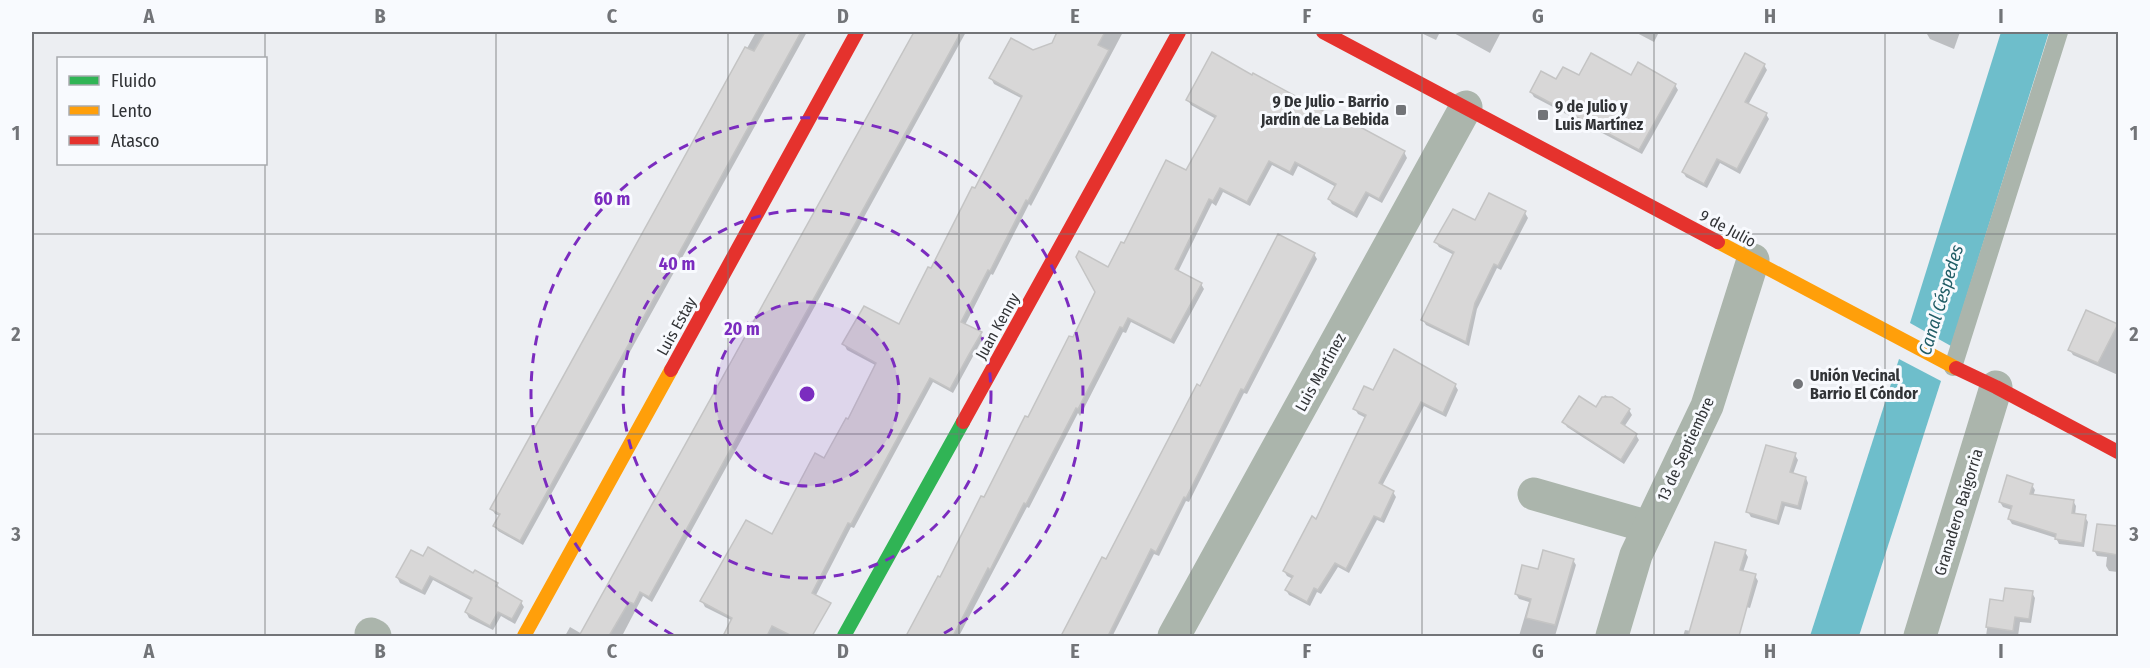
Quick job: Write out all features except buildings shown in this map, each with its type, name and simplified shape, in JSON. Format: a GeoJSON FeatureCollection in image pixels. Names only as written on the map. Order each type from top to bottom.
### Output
{"type":"FeatureCollection","features":[{"type":"Feature","properties":{"kind":"street","name":"Luis Estay"},"geometry":{"type":"LineString","coordinates":[[524,636],[857,32]]}},
{"type":"Feature","properties":{"kind":"street","name":"Juan Kenny"},"geometry":{"type":"LineString","coordinates":[[844,636],[1179,32]]}},
{"type":"Feature","properties":{"kind":"street","name":"9 de Julio"},"geometry":{"type":"LineString","coordinates":[[1323,32],[2118,452]]}},
{"type":"Feature","properties":{"kind":"street","name":"Luis Martínez"},"geometry":{"type":"LineString","coordinates":[[1174,636],[1466,107]]}},
{"type":"Feature","properties":{"kind":"street","name":"13 de Septiembre"},"geometry":{"type":"LineString","coordinates":[[1612,636],[1636,555],[1707,406],[1753,260]]}},
{"type":"Feature","properties":{"kind":"street","name":"Granadero Baigorria"},"geometry":{"type":"LineString","coordinates":[[1920,636],[1996,387]]}},
{"type":"Feature","properties":{"kind":"street"},"geometry":{"type":"LineString","coordinates":[[1534,494],[1648,527]]}},
{"type":"Feature","properties":{"kind":"lane"},"geometry":{"type":"LineString","coordinates":[[1950,365],[2059,32]]}},
{"type":"Feature","properties":{"kind":"water","name":"Canal Céspedes"},"geometry":{"type":"Polygon","coordinates":[[[2001,32],[2049,32],[1951,346],[1910,323],[2001,32]]]}},
{"type":"Feature","properties":{"kind":"water"},"geometry":{"type":"Polygon","coordinates":[[[1899,359],[1941,381],[1859,636],[1810,636],[1899,359]]]}},
{"type":"Feature","properties":{"kind":"traffic: fast"},"geometry":{"type":"LineString","coordinates":[[844,636],[963,422]]}},
{"type":"Feature","properties":{"kind":"traffic: slow"},"geometry":{"type":"LineString","coordinates":[[1718,242],[1956,368]]}},
{"type":"Feature","properties":{"kind":"traffic: slow"},"geometry":{"type":"LineString","coordinates":[[524,636],[671,370]]}},
{"type":"Feature","properties":{"kind":"traffic: jam"},"geometry":{"type":"LineString","coordinates":[[671,370],[857,32]]}},
{"type":"Feature","properties":{"kind":"traffic: jam"},"geometry":{"type":"LineString","coordinates":[[963,422],[1179,32]]}},
{"type":"Feature","properties":{"kind":"traffic: jam"},"geometry":{"type":"LineString","coordinates":[[1323,32],[1718,242]]}},
{"type":"Feature","properties":{"kind":"traffic: jam"},"geometry":{"type":"LineString","coordinates":[[1956,368],[2118,452]]}},
{"type":"Feature","properties":{"kind":"place","name":"9 De Julio - Barrio Jardín de La Bebida"},"geometry":{"type":"Point","coordinates":[1401,110]}},
{"type":"Feature","properties":{"kind":"place","name":"9 de Julio y Luis Martínez"},"geometry":{"type":"Point","coordinates":[1543,115]}},
{"type":"Feature","properties":{"kind":"place","name":"Unión Vecinal Barrio El Cóndor"},"geometry":{"type":"Point","coordinates":[1798,384]}}]}
